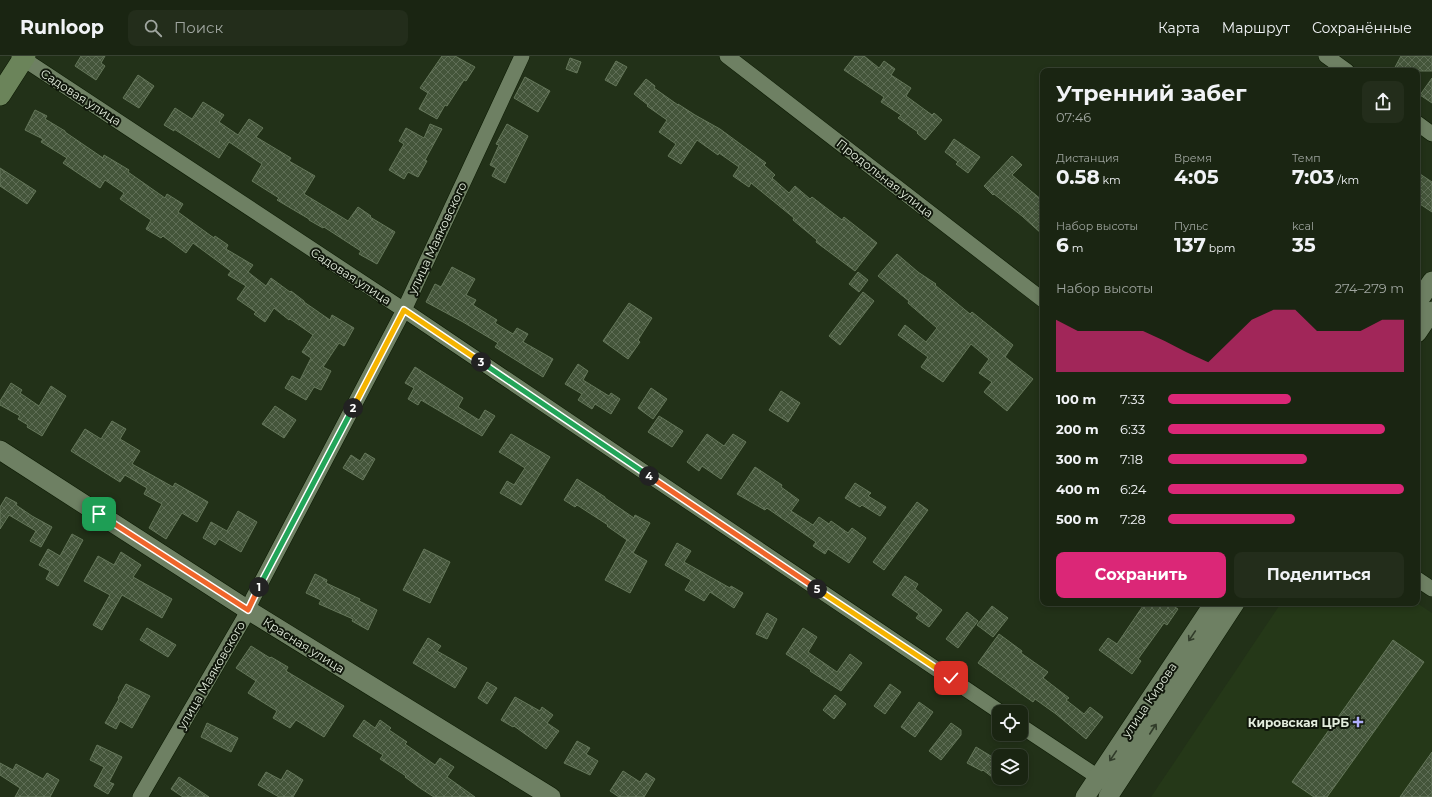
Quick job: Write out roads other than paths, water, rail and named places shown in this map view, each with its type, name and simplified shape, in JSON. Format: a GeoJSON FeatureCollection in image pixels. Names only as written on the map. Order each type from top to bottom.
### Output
{"type":"FeatureCollection","features":[{"type":"Feature","properties":{"kind":"main road"},"geometry":{"type":"LineString","coordinates":[[0,95],[22,57]]}},
{"type":"Feature","properties":{"kind":"street","name":"улица Маяковского"},"geometry":{"type":"LineString","coordinates":[[140,797],[243,620],[404,310],[522,56]]}},
{"type":"Feature","properties":{"kind":"street","name":"Продольная улица"},"geometry":{"type":"LineString","coordinates":[[727,56],[1040,298]]}},
{"type":"Feature","properties":{"kind":"street"},"geometry":{"type":"LineString","coordinates":[[1326,56],[1343,68]]}},
{"type":"Feature","properties":{"kind":"street","name":"Садовая улица"},"geometry":{"type":"LineString","coordinates":[[22,57],[404,310],[992,707]]}},
{"type":"Feature","properties":{"kind":"street"},"geometry":{"type":"LineString","coordinates":[[1420,125],[1432,134]]}},
{"type":"Feature","properties":{"kind":"street"},"geometry":{"type":"LineString","coordinates":[[1420,299],[1432,281]]}},
{"type":"Feature","properties":{"kind":"street"},"geometry":{"type":"LineString","coordinates":[[1420,329],[1432,311]]}},
{"type":"Feature","properties":{"kind":"street","name":"Красная улица"},"geometry":{"type":"LineString","coordinates":[[0,450],[248,610],[551,797]]}},
{"type":"Feature","properties":{"kind":"street"},"geometry":{"type":"LineString","coordinates":[[1420,581],[1432,589]]}},
{"type":"Feature","properties":{"kind":"street","name":"улица Кирова"},"geometry":{"type":"LineString","coordinates":[[1085,797],[1212,606]]}},
{"type":"Feature","properties":{"kind":"street","name":"улица Кирова"},"geometry":{"type":"LineString","coordinates":[[1111,792],[1233,606]]}},
{"type":"Feature","properties":{"kind":"street"},"geometry":{"type":"LineString","coordinates":[[1028,731],[1098,778],[1111,792]]}},
{"type":"Feature","properties":{"kind":"place","name":"Кировская ЦРБ"},"geometry":{"type":"Point","coordinates":[1358,722]}}]}
